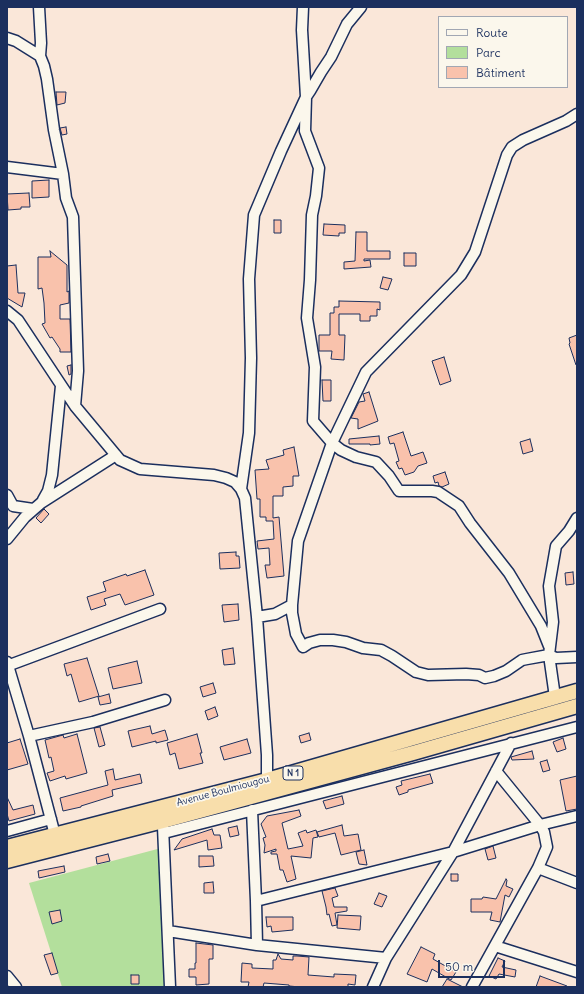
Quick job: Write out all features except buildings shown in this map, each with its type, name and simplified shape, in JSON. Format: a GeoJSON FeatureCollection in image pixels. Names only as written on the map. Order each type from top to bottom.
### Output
{"type":"FeatureCollection","features":[{"type":"Feature","properties":{"kind":"highway","name":"Avenue Boulmiougou"},"geometry":{"type":"LineString","coordinates":[[7,847],[267,780],[577,691]]}},
{"type":"Feature","properties":{"kind":"highway","name":"Avenue Boulmiougou"},"geometry":{"type":"LineString","coordinates":[[7,861],[163,827],[577,706]]}},
{"type":"Feature","properties":{"kind":"street"},"geometry":{"type":"LineString","coordinates":[[39,7],[41,43],[40,56],[48,79],[54,130],[63,174],[66,198],[73,220],[78,371],[75,406]]}},
{"type":"Feature","properties":{"kind":"street"},"geometry":{"type":"LineString","coordinates":[[303,7],[302,30],[306,96],[305,131],[319,168],[312,215],[307,318],[315,367],[313,421],[332,443],[341,450],[356,457],[376,462],[399,491],[438,492],[459,506],[512,578],[541,626],[549,651],[555,697]]}},
{"type":"Feature","properties":{"kind":"street"},"geometry":{"type":"LineString","coordinates":[[241,489],[248,433],[251,358],[249,279],[254,215],[280,151],[306,96],[331,57],[347,24],[361,7]]}},
{"type":"Feature","properties":{"kind":"street"},"geometry":{"type":"LineString","coordinates":[[7,38],[16,41],[40,56]]}},
{"type":"Feature","properties":{"kind":"street"},"geometry":{"type":"LineString","coordinates":[[549,651],[522,660],[506,671],[486,678],[479,675],[428,674],[416,672],[381,650],[363,648],[346,642],[320,640],[302,647],[296,634],[292,605],[298,540],[332,443],[366,372],[461,275],[475,252],[502,168],[512,147],[523,140],[566,121],[577,114]]}},
{"type":"Feature","properties":{"kind":"street"},"geometry":{"type":"LineString","coordinates":[[7,167],[63,174]]}},
{"type":"Feature","properties":{"kind":"street"},"geometry":{"type":"LineString","coordinates":[[7,311],[18,320],[75,406],[120,460],[140,469],[214,475],[235,482],[241,489],[245,498],[257,617],[267,755],[267,780]]}},
{"type":"Feature","properties":{"kind":"street"},"geometry":{"type":"LineString","coordinates":[[42,502],[48,491],[52,475],[61,386]]}},
{"type":"Feature","properties":{"kind":"street"},"geometry":{"type":"LineString","coordinates":[[7,539],[33,509],[42,502],[116,455]]}},
{"type":"Feature","properties":{"kind":"street"},"geometry":{"type":"LineString","coordinates":[[7,496],[13,506],[33,509]]}},
{"type":"Feature","properties":{"kind":"street"},"geometry":{"type":"LineString","coordinates":[[549,651],[553,613],[549,586],[556,546],[573,529],[577,518]]}},
{"type":"Feature","properties":{"kind":"street"},"geometry":{"type":"LineString","coordinates":[[257,617],[275,614],[292,605]]}},
{"type":"Feature","properties":{"kind":"street"},"geometry":{"type":"LineString","coordinates":[[55,835],[29,736],[7,664],[160,609]]}},
{"type":"Feature","properties":{"kind":"street"},"geometry":{"type":"LineString","coordinates":[[549,651],[556,658],[577,657]]}},
{"type":"Feature","properties":{"kind":"street"},"geometry":{"type":"LineString","coordinates":[[29,736],[93,722],[165,700]]}},
{"type":"Feature","properties":{"kind":"street"},"geometry":{"type":"LineString","coordinates":[[170,987],[163,827],[252,810],[577,727]]}},
{"type":"Feature","properties":{"kind":"street"},"geometry":{"type":"LineString","coordinates":[[373,987],[386,958],[453,852],[511,744]]}},
{"type":"Feature","properties":{"kind":"street"},"geometry":{"type":"LineString","coordinates":[[472,987],[538,868],[546,847],[544,832],[540,825],[496,771]]}},
{"type":"Feature","properties":{"kind":"street"},"geometry":{"type":"LineString","coordinates":[[252,810],[257,945]]}},
{"type":"Feature","properties":{"kind":"street"},"geometry":{"type":"LineString","coordinates":[[256,901],[453,852],[540,825],[577,816]]}},
{"type":"Feature","properties":{"kind":"street"},"geometry":{"type":"LineString","coordinates":[[7,831],[51,819]]}},
{"type":"Feature","properties":{"kind":"street"},"geometry":{"type":"LineString","coordinates":[[538,868],[577,883]]}},
{"type":"Feature","properties":{"kind":"street"},"geometry":{"type":"LineString","coordinates":[[168,931],[257,945],[386,958]]}},
{"type":"Feature","properties":{"kind":"street"},"geometry":{"type":"LineString","coordinates":[[495,946],[577,972]]}},
{"type":"Feature","properties":{"kind":"street"},"geometry":{"type":"LineString","coordinates":[[7,976],[16,987]]}},
{"type":"Feature","properties":{"kind":"green space"},"geometry":{"type":"Polygon","coordinates":[[[165,847],[170,987],[62,987],[29,883],[165,847]]]}}]}
